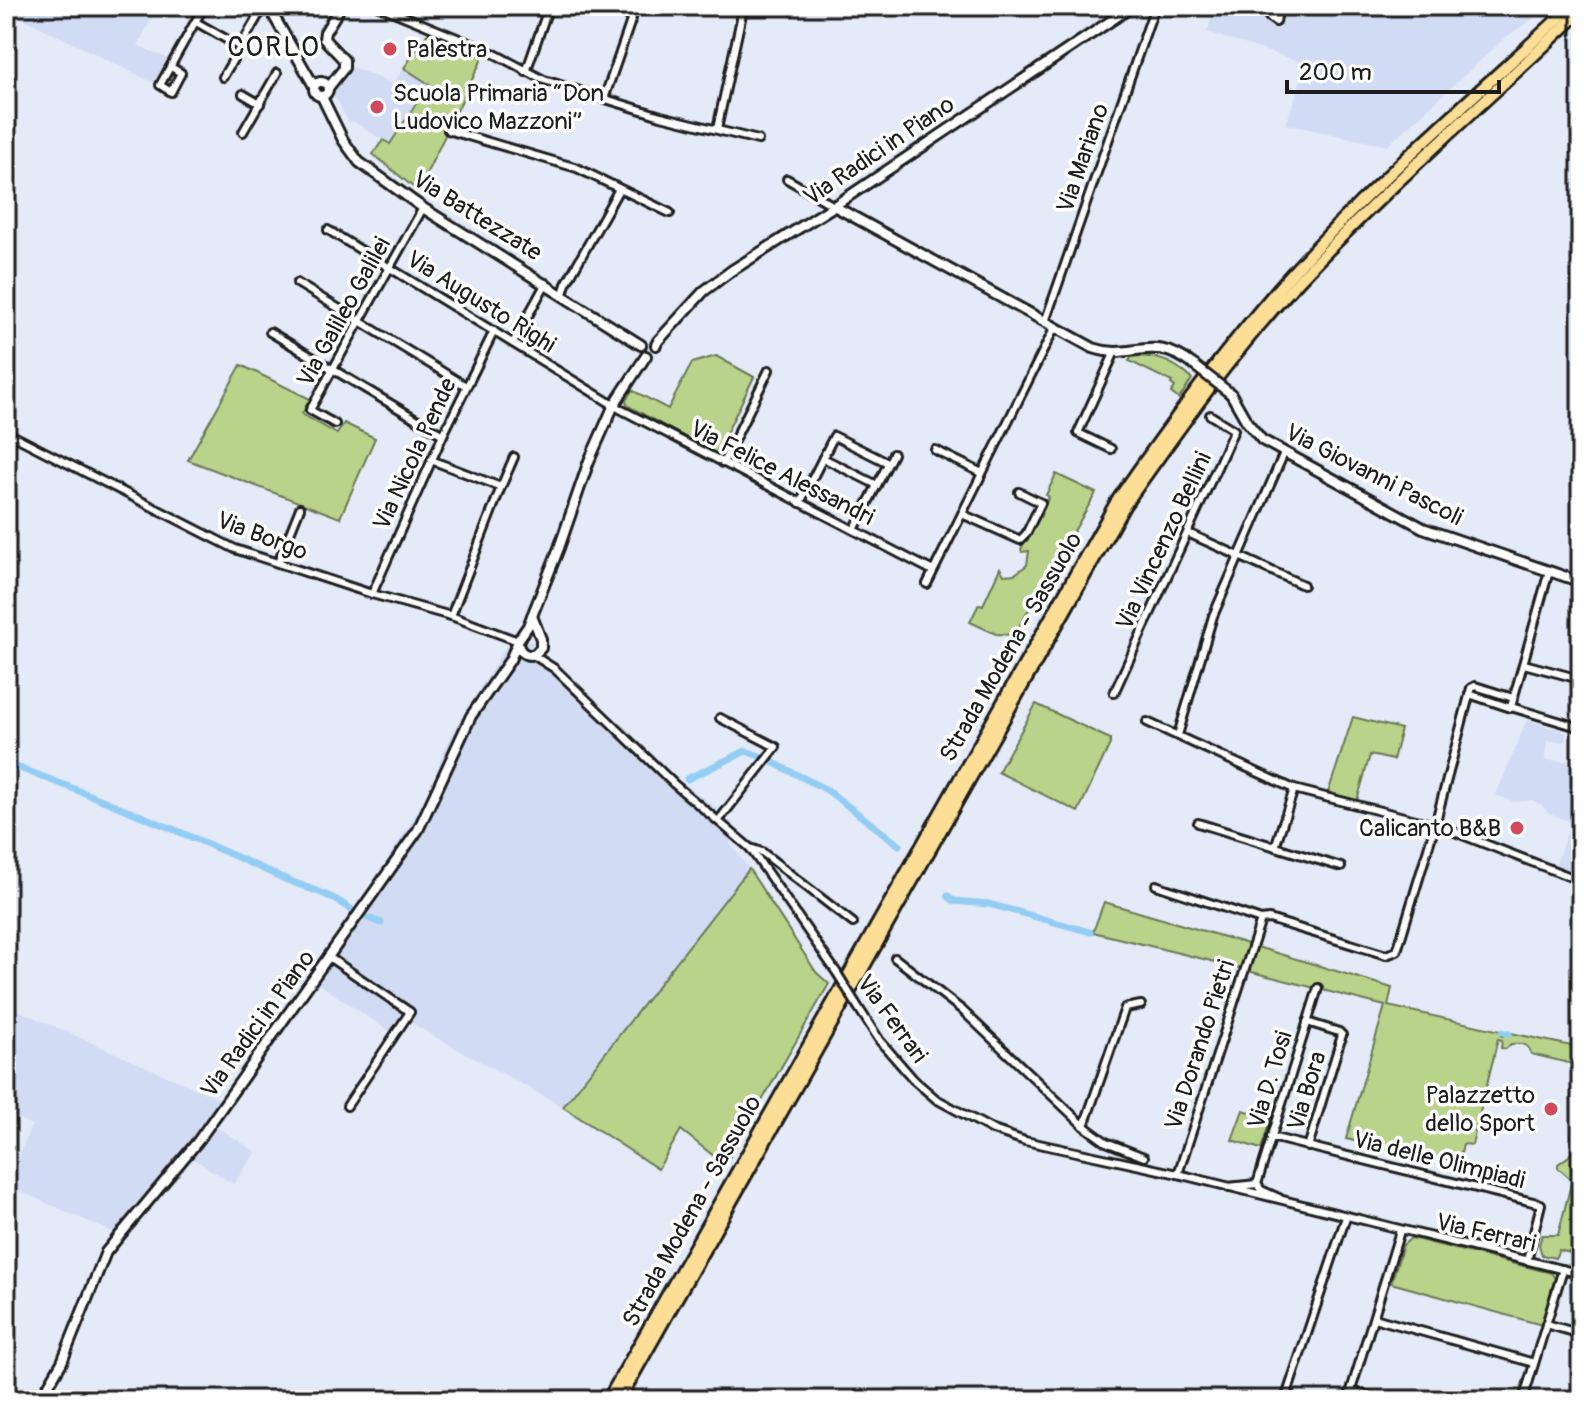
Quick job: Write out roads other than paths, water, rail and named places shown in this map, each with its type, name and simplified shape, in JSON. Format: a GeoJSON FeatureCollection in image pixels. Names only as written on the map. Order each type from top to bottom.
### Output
{"type":"FeatureCollection","features":[{"type":"Feature","properties":{"kind":"highway","name":"Strada Modena - Sassuolo"},"geometry":{"type":"LineString","coordinates":[[608,1400],[1117,501],[1190,396],[1281,286],[1331,233],[1572,6]]}},
{"type":"Feature","properties":{"kind":"highway","name":"Strada Modena - Sassuolo"},"geometry":{"type":"LineString","coordinates":[[619,1400],[1124,506],[1199,400],[1337,240],[1581,11]]}},
{"type":"Feature","properties":{"kind":"street"},"geometry":{"type":"LineString","coordinates":[[171,67],[204,6]]}},
{"type":"Feature","properties":{"kind":"street"},"geometry":{"type":"LineString","coordinates":[[223,77],[258,16],[268,7],[314,86],[315,95],[322,97],[344,68],[344,60],[324,36],[341,6]]}},
{"type":"Feature","properties":{"kind":"street"},"geometry":{"type":"LineString","coordinates":[[379,6],[491,52],[526,72],[604,99],[758,140]]}},
{"type":"Feature","properties":{"kind":"street"},"geometry":{"type":"LineString","coordinates":[[526,72],[549,6]]}},
{"type":"Feature","properties":{"kind":"street"},"geometry":{"type":"LineString","coordinates":[[604,99],[636,6]]}},
{"type":"Feature","properties":{"kind":"street","name":"Via Mariano"},"geometry":{"type":"LineString","coordinates":[[1045,322],[1155,6]]}},
{"type":"Feature","properties":{"kind":"street"},"geometry":{"type":"LineString","coordinates":[[1265,6],[1269,17],[1276,22],[1279,6]]}},
{"type":"Feature","properties":{"kind":"street","name":"Via Radici in Piano"},"geometry":{"type":"LineString","coordinates":[[40,1400],[62,1362],[106,1252],[198,1141],[418,830],[471,716],[505,667],[532,616],[589,461],[642,350],[655,353],[656,343],[704,291],[1126,8]]}},
{"type":"Feature","properties":{"kind":"street"},"geometry":{"type":"LineString","coordinates":[[717,129],[742,14]]}},
{"type":"Feature","properties":{"kind":"street"},"geometry":{"type":"LineString","coordinates":[[196,22],[240,47]]}},
{"type":"Feature","properties":{"kind":"street"},"geometry":{"type":"LineString","coordinates":[[243,132],[277,73]]}},
{"type":"Feature","properties":{"kind":"street"},"geometry":{"type":"LineString","coordinates":[[314,86],[321,82],[328,88]]}},
{"type":"Feature","properties":{"kind":"street"},"geometry":{"type":"LineString","coordinates":[[243,94],[260,104]]}},
{"type":"Feature","properties":{"kind":"street","name":"Via Battezzate"},"geometry":{"type":"LineString","coordinates":[[322,97],[343,140],[359,162],[423,208],[563,294],[642,350]]}},
{"type":"Feature","properties":{"kind":"street"},"geometry":{"type":"LineString","coordinates":[[448,130],[577,168],[670,213]]}},
{"type":"Feature","properties":{"kind":"street"},"geometry":{"type":"LineString","coordinates":[[787,179],[834,206]]}},
{"type":"Feature","properties":{"kind":"street"},"geometry":{"type":"LineString","coordinates":[[563,294],[619,189]]}},
{"type":"Feature","properties":{"kind":"street","name":"Via Giovanni Pascoli"},"geometry":{"type":"LineString","coordinates":[[834,206],[1093,348],[1110,351],[1157,348],[1177,354],[1231,394],[1254,431],[1284,453],[1423,528],[1581,582]]}},
{"type":"Feature","properties":{"kind":"street","name":"Via Galileo Galilei"},"geometry":{"type":"LineString","coordinates":[[335,424],[310,410],[423,208]]}},
{"type":"Feature","properties":{"kind":"street","name":"Via Augusto Righi"},"geometry":{"type":"LineString","coordinates":[[328,230],[614,405]]}},
{"type":"Feature","properties":{"kind":"street"},"geometry":{"type":"LineString","coordinates":[[297,283],[466,386]]}},
{"type":"Feature","properties":{"kind":"street"},"geometry":{"type":"LineString","coordinates":[[513,343],[546,283]]}},
{"type":"Feature","properties":{"kind":"street"},"geometry":{"type":"LineString","coordinates":[[927,584],[1055,327]]}},
{"type":"Feature","properties":{"kind":"street","name":"Via Nicola Pende"},"geometry":{"type":"LineString","coordinates":[[372,594],[431,460],[494,331]]}},
{"type":"Feature","properties":{"kind":"street"},"geometry":{"type":"LineString","coordinates":[[270,332],[443,435]]}},
{"type":"Feature","properties":{"kind":"street"},"geometry":{"type":"LineString","coordinates":[[642,350],[656,343]]}},
{"type":"Feature","properties":{"kind":"street"},"geometry":{"type":"LineString","coordinates":[[1110,351],[1113,356],[1078,433],[1111,449]]}},
{"type":"Feature","properties":{"kind":"street"},"geometry":{"type":"LineString","coordinates":[[723,463],[769,370]]}},
{"type":"Feature","properties":{"kind":"street","name":"Via Felice Alessandri"},"geometry":{"type":"LineString","coordinates":[[614,405],[933,571]]}},
{"type":"Feature","properties":{"kind":"street","name":"Via Vincenzo Bellini"},"geometry":{"type":"LineString","coordinates":[[1114,693],[1234,430],[1210,415]]}},
{"type":"Feature","properties":{"kind":"street","name":"Via Borgo"},"geometry":{"type":"LineString","coordinates":[[6,432],[235,549],[519,639]]}},
{"type":"Feature","properties":{"kind":"street"},"geometry":{"type":"LineString","coordinates":[[800,503],[834,436],[888,463]]}},
{"type":"Feature","properties":{"kind":"street"},"geometry":{"type":"LineString","coordinates":[[935,450],[982,473]]}},
{"type":"Feature","properties":{"kind":"street"},"geometry":{"type":"LineString","coordinates":[[1178,735],[1213,616],[1284,453]]}},
{"type":"Feature","properties":{"kind":"street"},"geometry":{"type":"LineString","coordinates":[[854,530],[893,454]]}},
{"type":"Feature","properties":{"kind":"street"},"geometry":{"type":"LineString","coordinates":[[451,616],[514,457]]}},
{"type":"Feature","properties":{"kind":"street"},"geometry":{"type":"LineString","coordinates":[[823,458],[877,485]]}},
{"type":"Feature","properties":{"kind":"street"},"geometry":{"type":"LineString","coordinates":[[431,460],[501,487]]}},
{"type":"Feature","properties":{"kind":"street"},"geometry":{"type":"LineString","coordinates":[[962,514],[1020,540],[1041,503],[1019,492]]}},
{"type":"Feature","properties":{"kind":"street"},"geometry":{"type":"LineString","coordinates":[[278,563],[300,508]]}},
{"type":"Feature","properties":{"kind":"street"},"geometry":{"type":"LineString","coordinates":[[1188,533],[1303,585]]}},
{"type":"Feature","properties":{"kind":"street"},"geometry":{"type":"LineString","coordinates":[[1510,708],[1549,571]]}},
{"type":"Feature","properties":{"kind":"street"},"geometry":{"type":"LineString","coordinates":[[532,616],[541,640]]}},
{"type":"Feature","properties":{"kind":"street"},"geometry":{"type":"LineString","coordinates":[[529,655],[520,650],[519,639],[533,631],[541,640]]}},
{"type":"Feature","properties":{"kind":"street","name":"Via Radici in Piano"},"geometry":{"type":"LineString","coordinates":[[505,667],[514,659],[540,651],[541,640]]}},
{"type":"Feature","properties":{"kind":"street","name":"Via Ferrari"},"geometry":{"type":"LineString","coordinates":[[541,640],[545,655],[555,669],[674,784],[750,848],[896,1061],[936,1099],[962,1115],[1025,1141],[1178,1174],[1581,1274]]}},
{"type":"Feature","properties":{"kind":"street","name":"Via Ferrari"},"geometry":{"type":"LineString","coordinates":[[529,655],[555,669]]}},
{"type":"Feature","properties":{"kind":"street"},"geometry":{"type":"LineString","coordinates":[[1524,664],[1572,677]]}},
{"type":"Feature","properties":{"kind":"street"},"geometry":{"type":"LineString","coordinates":[[1156,885],[1261,920],[1269,919],[1386,955],[1393,953],[1399,949],[1471,688],[1475,686],[1513,698]]}},
{"type":"Feature","properties":{"kind":"street"},"geometry":{"type":"LineString","coordinates":[[1469,694],[1581,728]]}},
{"type":"Feature","properties":{"kind":"street"},"geometry":{"type":"LineString","coordinates":[[719,820],[776,747],[720,718]]}},
{"type":"Feature","properties":{"kind":"street"},"geometry":{"type":"LineString","coordinates":[[1147,722],[1294,789],[1435,825],[1581,881]]}},
{"type":"Feature","properties":{"kind":"street"},"geometry":{"type":"LineString","coordinates":[[1275,847],[1294,789]]}},
{"type":"Feature","properties":{"kind":"street"},"geometry":{"type":"LineString","coordinates":[[1198,823],[1341,867]]}},
{"type":"Feature","properties":{"kind":"street","name":"Via Ferrari"},"geometry":{"type":"LineString","coordinates":[[750,848],[762,852],[853,923]]}},
{"type":"Feature","properties":{"kind":"street","name":"Via Dorando Pietri"},"geometry":{"type":"LineString","coordinates":[[1178,1174],[1261,920]]}},
{"type":"Feature","properties":{"kind":"street"},"geometry":{"type":"LineString","coordinates":[[330,958],[410,1012],[347,1106]]}},
{"type":"Feature","properties":{"kind":"street","name":"Via Ferrari"},"geometry":{"type":"LineString","coordinates":[[895,958],[962,1010],[1084,1126],[1106,1142],[1144,1157]]}},
{"type":"Feature","properties":{"kind":"street","name":"Via D. Tosi"},"geometry":{"type":"LineString","coordinates":[[1257,1184],[1318,988]]}},
{"type":"Feature","properties":{"kind":"street"},"geometry":{"type":"LineString","coordinates":[[1084,1126],[1125,1008],[1141,1005]]}},
{"type":"Feature","properties":{"kind":"street","name":"Via Bora"},"geometry":{"type":"LineString","coordinates":[[1307,1022],[1342,1035],[1308,1147]]}},
{"type":"Feature","properties":{"kind":"street","name":"Via delle Olimpiadi"},"geometry":{"type":"LineString","coordinates":[[1271,1137],[1541,1204],[1527,1261]]}},
{"type":"Feature","properties":{"kind":"street"},"geometry":{"type":"LineString","coordinates":[[1104,1158],[1106,1142]]}},
{"type":"Feature","properties":{"kind":"street"},"geometry":{"type":"LineString","coordinates":[[1227,1187],[1257,1184],[1261,1190],[1282,1201]]}},
{"type":"Feature","properties":{"kind":"street"},"geometry":{"type":"LineString","coordinates":[[1285,1400],[1346,1217]]}},
{"type":"Feature","properties":{"kind":"street"},"geometry":{"type":"LineString","coordinates":[[1348,1400],[1400,1231]]}},
{"type":"Feature","properties":{"kind":"street"},"geometry":{"type":"LineString","coordinates":[[1523,1400],[1563,1269]]}},
{"type":"Feature","properties":{"kind":"street"},"geometry":{"type":"LineString","coordinates":[[1374,1318],[1534,1363]]}},
{"type":"Feature","properties":{"kind":"street"},"geometry":{"type":"LineString","coordinates":[[1546,1324],[1581,1334]]}},
{"type":"Feature","properties":{"kind":"street"},"geometry":{"type":"LineString","coordinates":[[1351,1391],[1382,1400]]}},
{"type":"Feature","properties":{"kind":"waterway"},"geometry":{"type":"LineString","coordinates":[[687,779],[746,751],[765,758]]}},
{"type":"Feature","properties":{"kind":"waterway"},"geometry":{"type":"LineString","coordinates":[[772,762],[827,790],[899,845]]}},
{"type":"Feature","properties":{"kind":"waterway"},"geometry":{"type":"LineString","coordinates":[[6,763],[176,831],[326,895],[353,911]]}},
{"type":"Feature","properties":{"kind":"waterway"},"geometry":{"type":"LineString","coordinates":[[948,896],[954,901],[989,904],[1090,932]]}},
{"type":"Feature","properties":{"kind":"waterway"},"geometry":{"type":"LineString","coordinates":[[368,918],[381,923]]}},
{"type":"Feature","properties":{"kind":"waterway"},"geometry":{"type":"LineString","coordinates":[[1502,1032],[1509,1034]]}},
{"type":"Feature","properties":{"kind":"place","name":"Palestra"},"geometry":{"type":"Point","coordinates":[390,49]}},
{"type":"Feature","properties":{"kind":"place","name":"Scuola Primaria “Don Ludovico Mazzoni”"},"geometry":{"type":"Point","coordinates":[377,107]}},
{"type":"Feature","properties":{"kind":"place","name":"Calicanto B&B"},"geometry":{"type":"Point","coordinates":[1517,828]}},
{"type":"Feature","properties":{"kind":"place","name":"Palazzetto dello Sport"},"geometry":{"type":"Point","coordinates":[1551,1109]}},
{"type":"Feature","properties":{"kind":"district","name":"CORLO"},"geometry":{"type":"Point","coordinates":[274,47]}}]}
